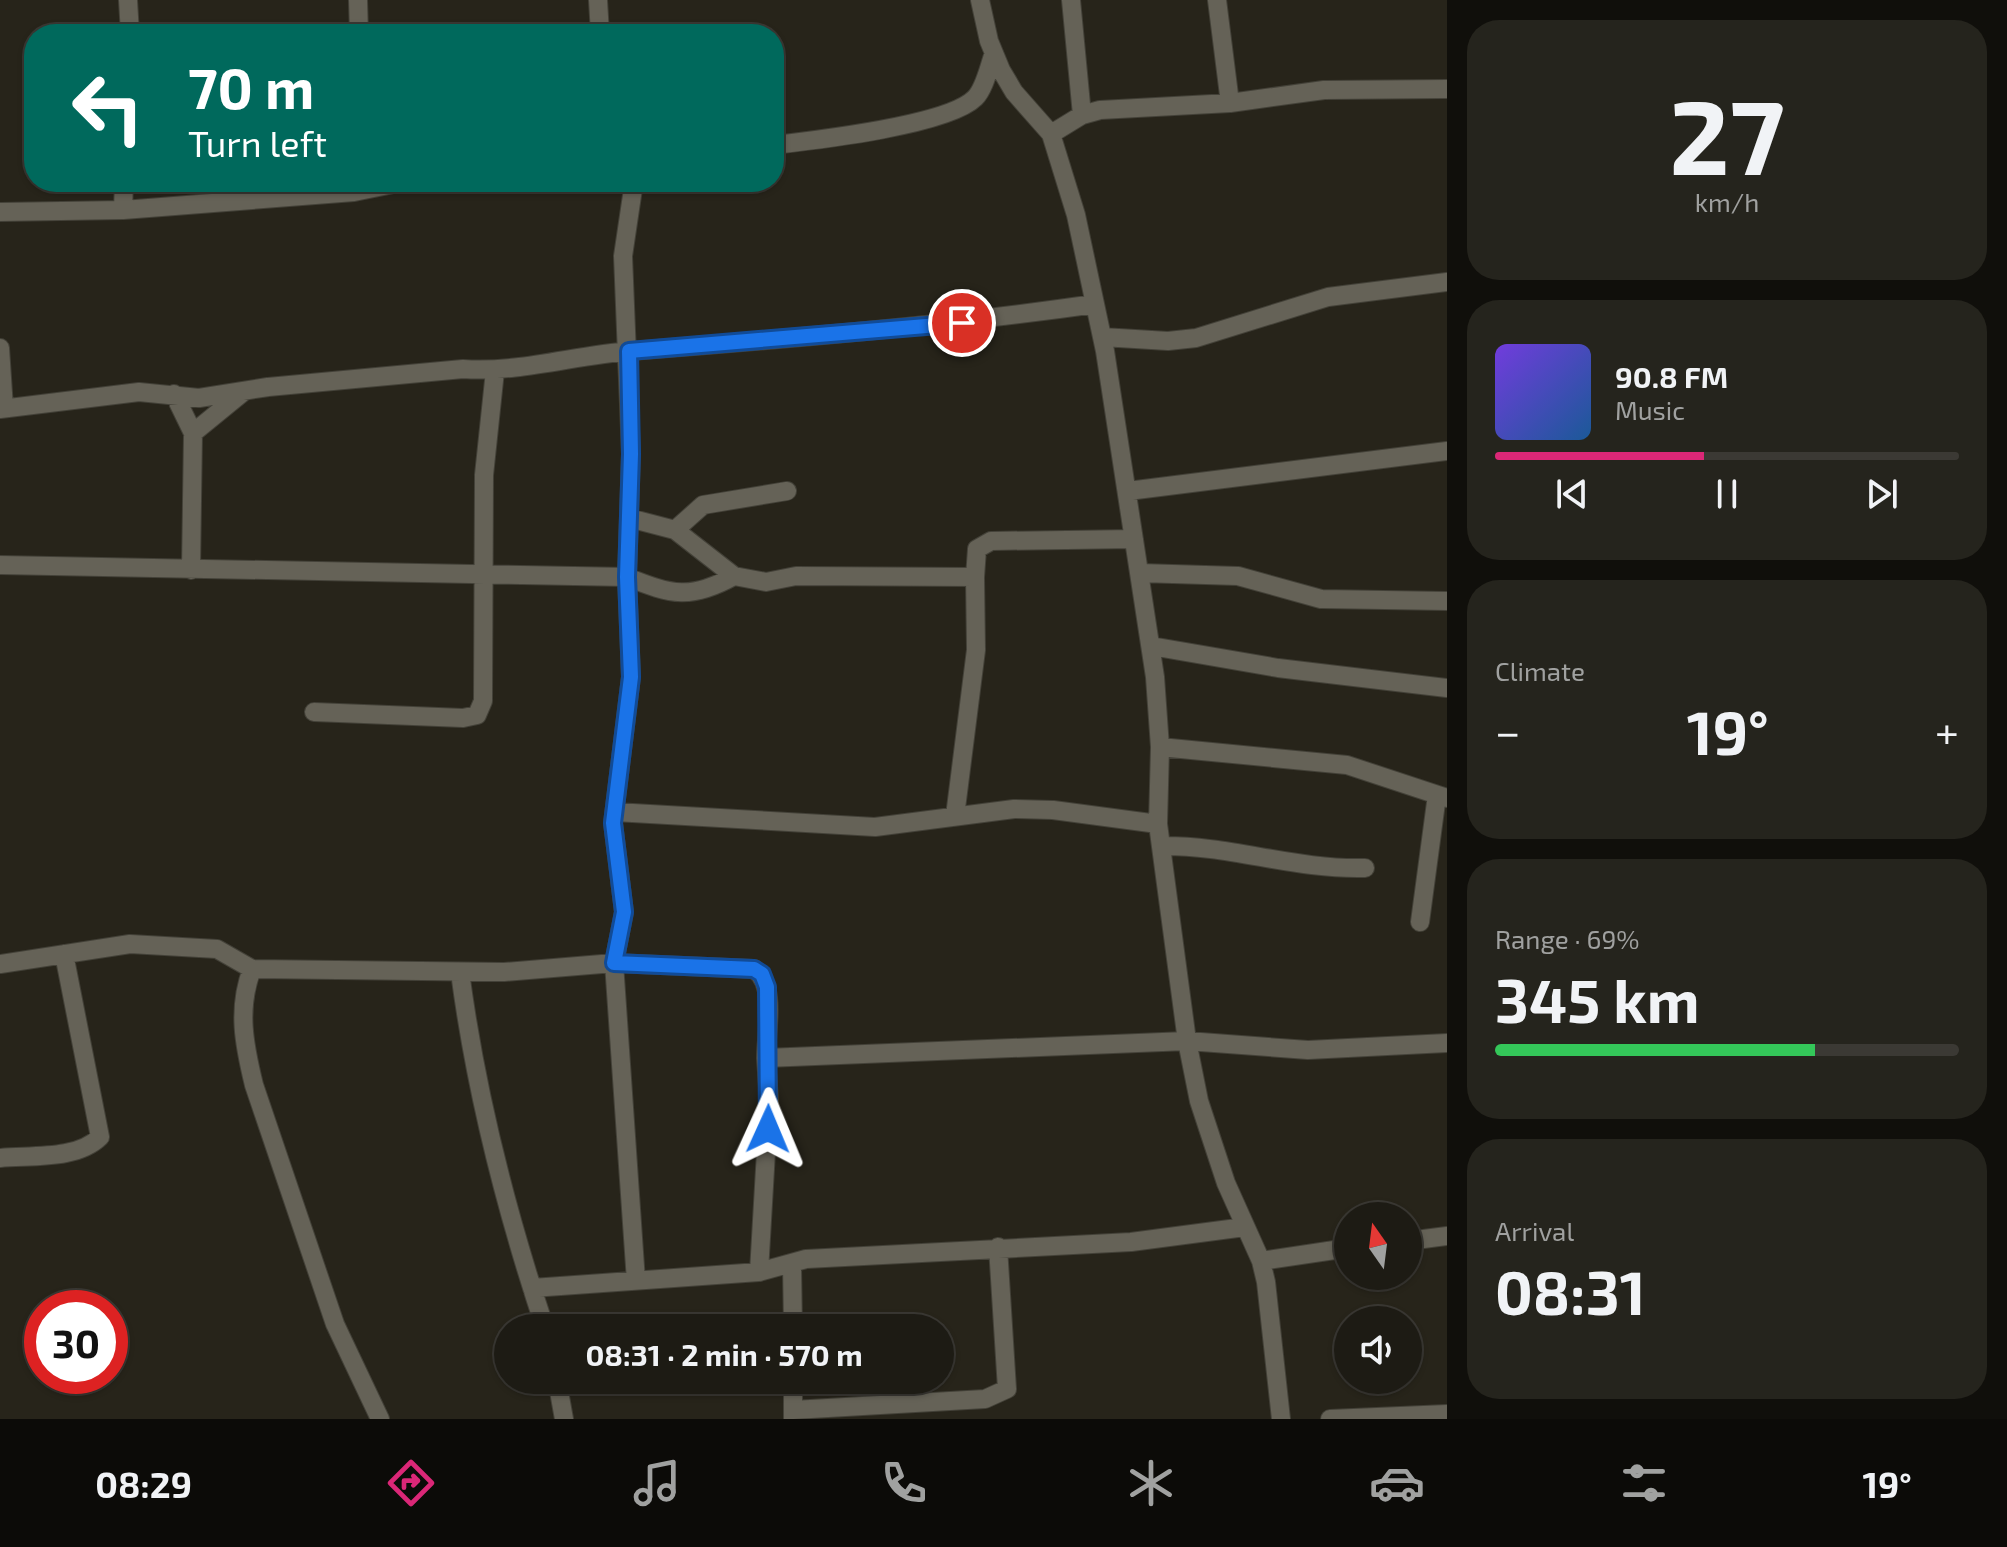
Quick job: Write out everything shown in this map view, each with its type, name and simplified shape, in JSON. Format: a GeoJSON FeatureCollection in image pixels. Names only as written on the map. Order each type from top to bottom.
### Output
{"type":"FeatureCollection","features":[{"type":"Feature","properties":{"kind":"street"},"geometry":{"type":"LineString","coordinates":[[128,0],[129,24]]}},
{"type":"Feature","properties":{"kind":"street"},"geometry":{"type":"LineString","coordinates":[[358,0],[359,24]]}},
{"type":"Feature","properties":{"kind":"street"},"geometry":{"type":"LineString","coordinates":[[598,0],[599,24]]}},
{"type":"Feature","properties":{"kind":"street"},"geometry":{"type":"LineString","coordinates":[[980,0],[994,53],[1014,92],[1051,134],[1076,215],[1095,304],[1151,646],[1160,747],[1158,824],[1187,1041],[1199,1101],[1226,1183],[1261,1261],[1281,1419]]}},
{"type":"Feature","properties":{"kind":"street"},"geometry":{"type":"LineString","coordinates":[[1071,0],[1082,115]]}},
{"type":"Feature","properties":{"kind":"street"},"geometry":{"type":"LineString","coordinates":[[1217,0],[1230,103]]}},
{"type":"Feature","properties":{"kind":"street"},"geometry":{"type":"LineString","coordinates":[[784,143],[961,110],[978,95],[994,53]]}},
{"type":"Feature","properties":{"kind":"street"},"geometry":{"type":"LineString","coordinates":[[1051,134],[1082,115],[1141,106],[1230,103],[1324,90],[1447,89]]}},
{"type":"Feature","properties":{"kind":"street"},"geometry":{"type":"LineString","coordinates":[[978,95],[1014,92]]}},
{"type":"Feature","properties":{"kind":"street"},"geometry":{"type":"LineString","coordinates":[[123,210],[124,192]]}},
{"type":"Feature","properties":{"kind":"street"},"geometry":{"type":"LineString","coordinates":[[0,213],[123,210],[354,192]]}},
{"type":"Feature","properties":{"kind":"street"},"geometry":{"type":"LineString","coordinates":[[633,192],[623,256],[629,351],[627,577],[631,677],[613,823],[624,912],[614,963],[636,1281]]}},
{"type":"Feature","properties":{"kind":"street"},"geometry":{"type":"LineString","coordinates":[[1102,337],[1168,341],[1196,338],[1328,297],[1447,282]]}},
{"type":"Feature","properties":{"kind":"street"},"geometry":{"type":"LineString","coordinates":[[0,348],[2,408],[139,392],[199,398],[268,387],[463,369],[495,371],[629,351],[935,326],[1095,304]]}},
{"type":"Feature","properties":{"kind":"street"},"geometry":{"type":"LineString","coordinates":[[314,712],[463,718],[477,715],[483,701],[486,434],[495,371]]}},
{"type":"Feature","properties":{"kind":"street"},"geometry":{"type":"LineString","coordinates":[[193,433],[242,393]]}},
{"type":"Feature","properties":{"kind":"street"},"geometry":{"type":"LineString","coordinates":[[174,394],[193,433],[191,570]]}},
{"type":"Feature","properties":{"kind":"street"},"geometry":{"type":"LineString","coordinates":[[1128,491],[1447,451]]}},
{"type":"Feature","properties":{"kind":"street"},"geometry":{"type":"LineString","coordinates":[[675,530],[703,505],[787,491]]}},
{"type":"Feature","properties":{"kind":"street"},"geometry":{"type":"LineString","coordinates":[[629,518],[675,530],[734,576],[766,582],[796,576],[975,577]]}},
{"type":"Feature","properties":{"kind":"street"},"geometry":{"type":"LineString","coordinates":[[955,816],[976,650],[977,549],[991,541],[1134,539]]}},
{"type":"Feature","properties":{"kind":"street"},"geometry":{"type":"LineString","coordinates":[[0,565],[627,577],[683,595],[709,589],[734,576]]}},
{"type":"Feature","properties":{"kind":"street"},"geometry":{"type":"LineString","coordinates":[[1140,573],[1238,576],[1321,599],[1447,601]]}},
{"type":"Feature","properties":{"kind":"street"},"geometry":{"type":"LineString","coordinates":[[1151,646],[1278,668],[1447,688]]}},
{"type":"Feature","properties":{"kind":"street"},"geometry":{"type":"LineString","coordinates":[[1160,747],[1347,765],[1395,778],[1442,797],[1420,922]]}},
{"type":"Feature","properties":{"kind":"street"},"geometry":{"type":"LineString","coordinates":[[615,812],[875,827],[993,810],[1053,810],[1158,824]]}},
{"type":"Feature","properties":{"kind":"street"},"geometry":{"type":"LineString","coordinates":[[1161,846],[1213,849],[1327,869],[1365,868]]}},
{"type":"Feature","properties":{"kind":"street"},"geometry":{"type":"LineString","coordinates":[[0,964],[130,944],[217,949],[252,969],[525,972],[614,963],[754,969],[762,974],[767,987],[769,1100],[759,1272]]}},
{"type":"Feature","properties":{"kind":"street"},"geometry":{"type":"LineString","coordinates":[[0,1158],[68,1152],[90,1147],[100,1137],[64,954]]}},
{"type":"Feature","properties":{"kind":"street"},"geometry":{"type":"LineString","coordinates":[[252,969],[242,996],[244,1045],[254,1085],[335,1324],[380,1419]]}},
{"type":"Feature","properties":{"kind":"street"},"geometry":{"type":"LineString","coordinates":[[460,972],[472,1064],[495,1163],[540,1314]]}},
{"type":"Feature","properties":{"kind":"street"},"geometry":{"type":"LineString","coordinates":[[766,1058],[1187,1041],[1308,1050],[1447,1043]]}},
{"type":"Feature","properties":{"kind":"street"},"geometry":{"type":"LineString","coordinates":[[532,1288],[759,1272],[806,1259],[1131,1242],[1245,1227]]}},
{"type":"Feature","properties":{"kind":"street"},"geometry":{"type":"LineString","coordinates":[[1422,1239],[1447,1236]]}},
{"type":"Feature","properties":{"kind":"street"},"geometry":{"type":"LineString","coordinates":[[793,1414],[985,1399],[1007,1389],[998,1247]]}},
{"type":"Feature","properties":{"kind":"street"},"geometry":{"type":"LineString","coordinates":[[1261,1261],[1334,1250]]}},
{"type":"Feature","properties":{"kind":"street"},"geometry":{"type":"LineString","coordinates":[[792,1265],[793,1314]]}},
{"type":"Feature","properties":{"kind":"street"},"geometry":{"type":"LineString","coordinates":[[560,1394],[564,1419]]}},
{"type":"Feature","properties":{"kind":"street"},"geometry":{"type":"LineString","coordinates":[[1330,1419],[1447,1414]]}},
{"type":"Feature","properties":{"kind":"route"},"geometry":{"type":"LineString","coordinates":[[768,1129],[767,987],[762,974],[754,969],[614,963],[624,912],[613,823],[631,677],[627,577],[631,454],[629,351],[962,323]]}}]}
